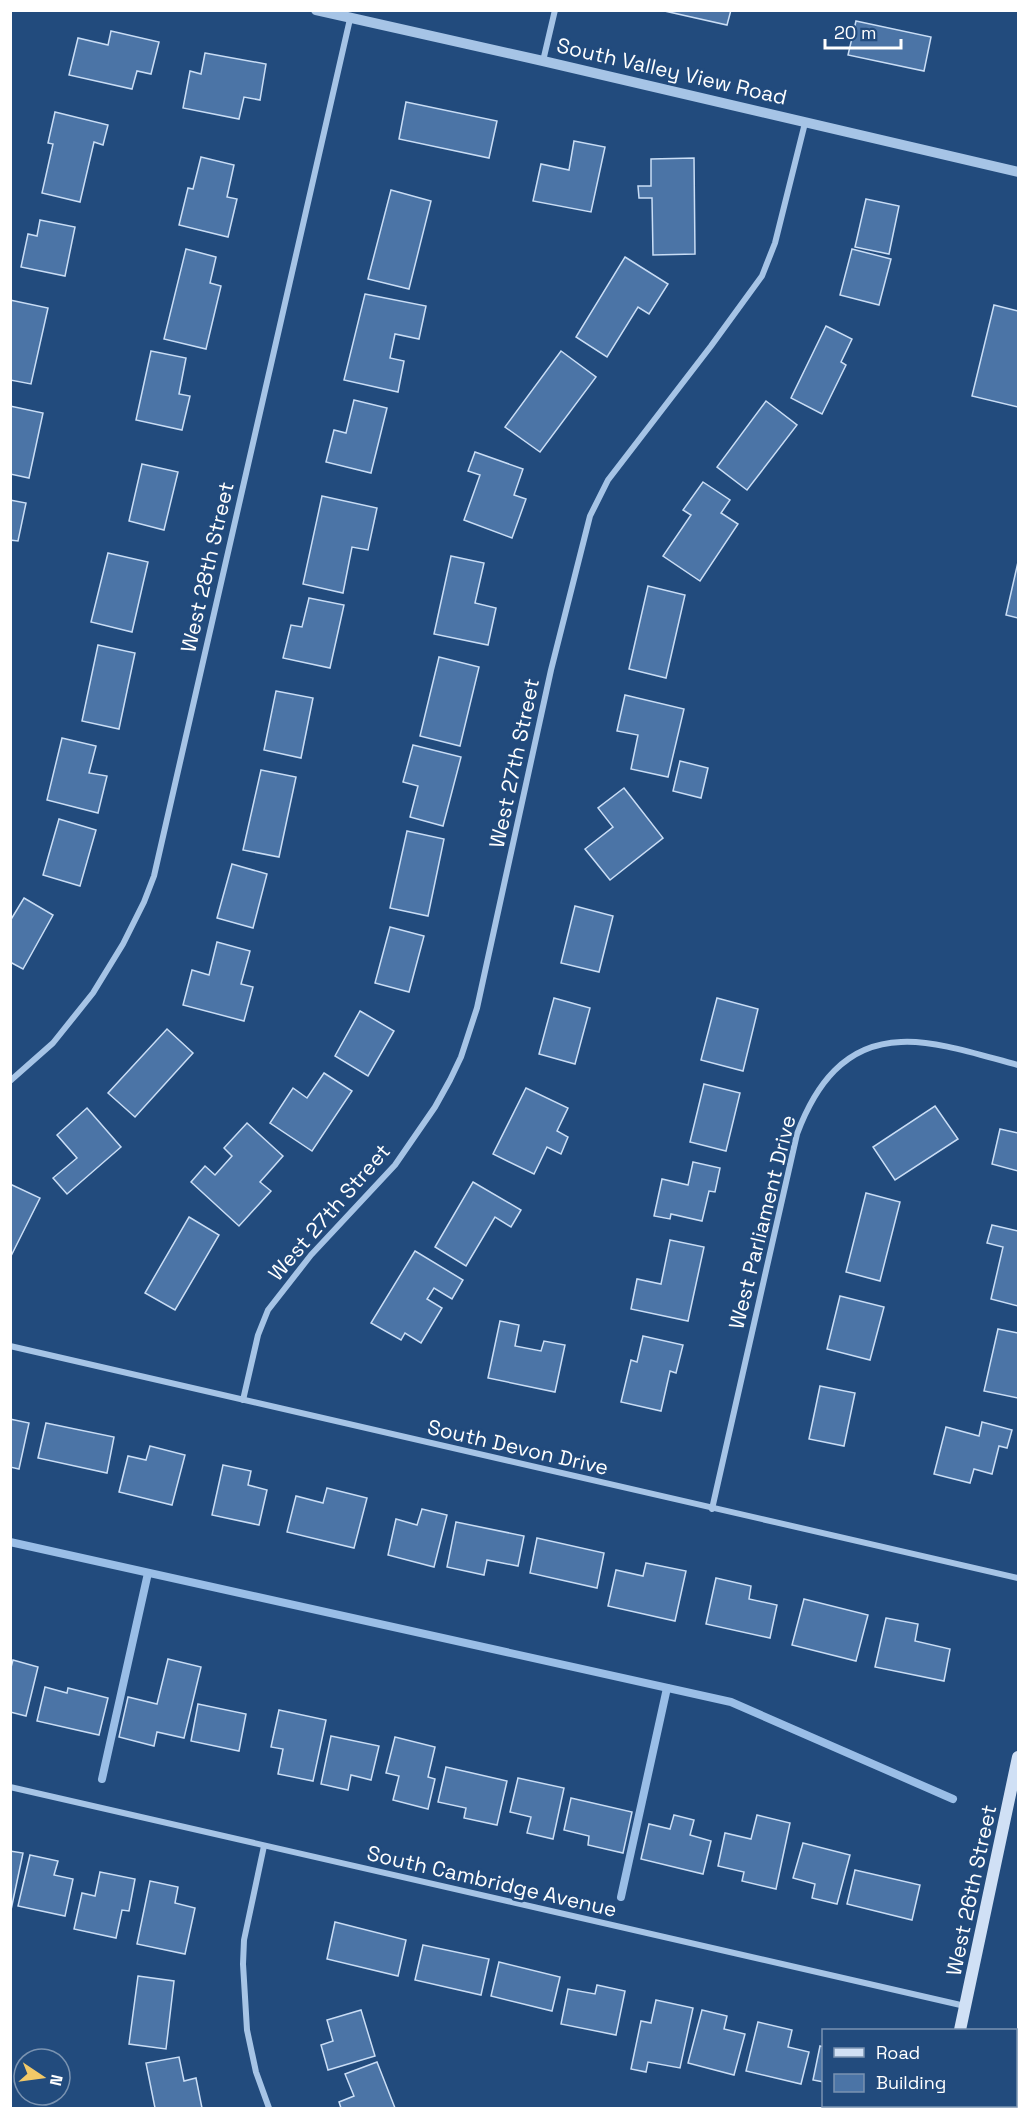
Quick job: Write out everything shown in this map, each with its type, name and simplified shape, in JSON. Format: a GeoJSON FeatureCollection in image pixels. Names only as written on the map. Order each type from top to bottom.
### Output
{"type":"FeatureCollection","features":[{"type":"Feature","properties":{"kind":"main road","name":"West 26th Street"},"geometry":{"type":"LineString","coordinates":[[960,2029],[1018,1757]]}},
{"type":"Feature","properties":{"kind":"street","name":"South Valley View Road"},"geometry":{"type":"LineString","coordinates":[[316,10],[1018,172]]}},
{"type":"Feature","properties":{"kind":"street"},"geometry":{"type":"LineString","coordinates":[[543,61],[555,10]]}},
{"type":"Feature","properties":{"kind":"street","name":"West 28th Street"},"geometry":{"type":"LineString","coordinates":[[10,1081],[53,1043],[93,993],[123,944],[154,876],[350,19]]}},
{"type":"Feature","properties":{"kind":"street","name":"West 27th Street"},"geometry":{"type":"LineString","coordinates":[[243,1400],[258,1335],[268,1310],[311,1255],[395,1165],[435,1107],[461,1057],[477,1008],[551,670],[590,516],[608,480],[762,276],[775,243],[805,123]]}},
{"type":"Feature","properties":{"kind":"street","name":"West Parliament Drive"},"geometry":{"type":"LineString","coordinates":[[712,1509],[797,1134],[817,1090],[827,1076],[850,1059],[876,1046],[900,1042],[927,1043],[1018,1065]]}},
{"type":"Feature","properties":{"kind":"street","name":"South Devon Drive"},"geometry":{"type":"LineString","coordinates":[[10,1346],[1018,1578]]}},
{"type":"Feature","properties":{"kind":"street","name":"South Cambridge Avenue"},"geometry":{"type":"LineString","coordinates":[[10,1787],[966,2006]]}},
{"type":"Feature","properties":{"kind":"street"},"geometry":{"type":"LineString","coordinates":[[264,1846],[244,1940],[243,1964],[247,2030],[256,2072],[269,2109]]}},
{"type":"Feature","properties":{"kind":"building"},"geometry":{"type":"Polygon","coordinates":[[[660,10],[731,10],[727,25],[660,10]]]}},
{"type":"Feature","properties":{"kind":"building"},"geometry":{"type":"Polygon","coordinates":[[[856,21],[931,37],[924,71],[848,55],[856,21]]]}},
{"type":"Feature","properties":{"kind":"building"},"geometry":{"type":"Polygon","coordinates":[[[111,31],[159,42],[151,74],[137,71],[132,89],[69,75],[78,38],[108,45],[111,31]]]}},
{"type":"Feature","properties":{"kind":"building"},"geometry":{"type":"Polygon","coordinates":[[[205,53],[266,64],[260,100],[244,97],[239,119],[183,108],[190,71],[201,74],[205,53]]]}},
{"type":"Feature","properties":{"kind":"building"},"geometry":{"type":"Polygon","coordinates":[[[406,102],[497,121],[489,158],[399,139],[406,102]]]}},
{"type":"Feature","properties":{"kind":"building"},"geometry":{"type":"Polygon","coordinates":[[[55,112],[108,125],[103,145],[94,142],[80,202],[42,193],[53,144],[48,143],[55,112]]]}},
{"type":"Feature","properties":{"kind":"building"},"geometry":{"type":"Polygon","coordinates":[[[574,141],[605,147],[591,212],[533,201],[541,164],[569,170],[574,141]]]}},
{"type":"Feature","properties":{"kind":"building"},"geometry":{"type":"Polygon","coordinates":[[[201,157],[234,165],[227,197],[237,199],[228,237],[179,225],[188,188],[193,189],[201,157]]]}},
{"type":"Feature","properties":{"kind":"building"},"geometry":{"type":"Polygon","coordinates":[[[694,158],[695,254],[653,255],[652,198],[639,198],[638,186],[651,186],[651,159],[694,158]]]}},
{"type":"Feature","properties":{"kind":"building"},"geometry":{"type":"Polygon","coordinates":[[[391,190],[431,201],[409,289],[368,279],[391,190]]]}},
{"type":"Feature","properties":{"kind":"building"},"geometry":{"type":"Polygon","coordinates":[[[866,199],[899,206],[889,254],[855,247],[866,199]]]}},
{"type":"Feature","properties":{"kind":"building"},"geometry":{"type":"Polygon","coordinates":[[[40,220],[75,227],[65,276],[21,267],[28,234],[37,236],[40,220]]]}},
{"type":"Feature","properties":{"kind":"building"},"geometry":{"type":"Polygon","coordinates":[[[186,249],[216,257],[210,283],[221,286],[206,349],[164,339],[186,249]]]}},
{"type":"Feature","properties":{"kind":"building"},"geometry":{"type":"Polygon","coordinates":[[[852,249],[891,259],[879,305],[840,295],[852,249]]]}},
{"type":"Feature","properties":{"kind":"building"},"geometry":{"type":"Polygon","coordinates":[[[625,257],[668,284],[649,314],[638,307],[607,357],[576,337],[625,257]]]}},
{"type":"Feature","properties":{"kind":"building"},"geometry":{"type":"Polygon","coordinates":[[[365,294],[426,306],[419,339],[395,334],[390,358],[404,361],[398,392],[344,380],[365,294]]]}},
{"type":"Feature","properties":{"kind":"building"},"geometry":{"type":"Polygon","coordinates":[[[10,300],[48,308],[31,384],[10,380],[10,300]]]}},
{"type":"Feature","properties":{"kind":"building"},"geometry":{"type":"Polygon","coordinates":[[[994,305],[1018,311],[1018,407],[972,396],[994,305]]]}},
{"type":"Feature","properties":{"kind":"building"},"geometry":{"type":"Polygon","coordinates":[[[826,326],[852,339],[841,362],[846,365],[822,414],[791,398],[826,326]]]}},
{"type":"Feature","properties":{"kind":"building"},"geometry":{"type":"Polygon","coordinates":[[[151,351],[186,358],[179,394],[190,396],[182,430],[136,420],[151,351]]]}},
{"type":"Feature","properties":{"kind":"building"},"geometry":{"type":"Polygon","coordinates":[[[561,351],[596,377],[540,452],[505,427],[561,351]]]}},
{"type":"Feature","properties":{"kind":"building"},"geometry":{"type":"Polygon","coordinates":[[[354,400],[387,408],[371,473],[326,462],[334,430],[346,433],[354,400]]]}},
{"type":"Feature","properties":{"kind":"building"},"geometry":{"type":"Polygon","coordinates":[[[766,401],[797,425],[747,490],[717,467],[766,401]]]}},
{"type":"Feature","properties":{"kind":"building"},"geometry":{"type":"Polygon","coordinates":[[[10,406],[43,413],[29,478],[10,474],[10,406]]]}},
{"type":"Feature","properties":{"kind":"building"},"geometry":{"type":"Polygon","coordinates":[[[475,452],[523,469],[514,495],[526,499],[512,538],[464,520],[480,475],[468,471],[475,452]]]}},
{"type":"Feature","properties":{"kind":"building"},"geometry":{"type":"Polygon","coordinates":[[[142,464],[178,472],[164,530],[129,521],[142,464]]]}},
{"type":"Feature","properties":{"kind":"building"},"geometry":{"type":"Polygon","coordinates":[[[703,482],[730,500],[721,513],[738,524],[700,581],[663,556],[691,515],[683,510],[703,482]]]}},
{"type":"Feature","properties":{"kind":"building"},"geometry":{"type":"Polygon","coordinates":[[[322,496],[377,508],[368,550],[352,547],[343,593],[303,584],[322,496]]]}},
{"type":"Feature","properties":{"kind":"building"},"geometry":{"type":"Polygon","coordinates":[[[10,500],[26,503],[18,541],[10,540],[10,500]]]}},
{"type":"Feature","properties":{"kind":"building"},"geometry":{"type":"Polygon","coordinates":[[[108,553],[148,562],[132,632],[91,622],[108,553]]]}},
{"type":"Feature","properties":{"kind":"building"},"geometry":{"type":"Polygon","coordinates":[[[451,556],[484,563],[475,603],[496,608],[488,645],[434,634],[451,556]]]}},
{"type":"Feature","properties":{"kind":"building"},"geometry":{"type":"Polygon","coordinates":[[[1018,562],[1018,618],[1006,615],[1018,562]]]}},
{"type":"Feature","properties":{"kind":"building"},"geometry":{"type":"Polygon","coordinates":[[[648,586],[685,595],[666,678],[629,669],[648,586]]]}},
{"type":"Feature","properties":{"kind":"building"},"geometry":{"type":"Polygon","coordinates":[[[309,598],[344,605],[330,668],[283,658],[291,625],[302,627],[309,598]]]}},
{"type":"Feature","properties":{"kind":"building"},"geometry":{"type":"Polygon","coordinates":[[[98,645],[135,653],[119,729],[82,721],[98,645]]]}},
{"type":"Feature","properties":{"kind":"building"},"geometry":{"type":"Polygon","coordinates":[[[439,657],[479,667],[460,746],[420,736],[439,657]]]}},
{"type":"Feature","properties":{"kind":"building"},"geometry":{"type":"Polygon","coordinates":[[[276,691],[313,698],[301,758],[264,750],[276,691]]]}},
{"type":"Feature","properties":{"kind":"building"},"geometry":{"type":"Polygon","coordinates":[[[625,695],[684,709],[668,777],[631,769],[638,735],[617,731],[625,695]]]}},
{"type":"Feature","properties":{"kind":"building"},"geometry":{"type":"Polygon","coordinates":[[[62,738],[96,746],[89,773],[107,776],[98,813],[47,800],[62,738]]]}},
{"type":"Feature","properties":{"kind":"building"},"geometry":{"type":"Polygon","coordinates":[[[413,745],[461,757],[443,826],[410,817],[418,786],[403,782],[413,745]]]}},
{"type":"Feature","properties":{"kind":"building"},"geometry":{"type":"Polygon","coordinates":[[[680,761],[708,768],[701,798],[673,791],[680,761]]]}},
{"type":"Feature","properties":{"kind":"building"},"geometry":{"type":"Polygon","coordinates":[[[261,770],[296,777],[279,857],[243,850],[261,770]]]}},
{"type":"Feature","properties":{"kind":"building"},"geometry":{"type":"Polygon","coordinates":[[[624,788],[663,838],[610,880],[585,849],[613,827],[598,808],[624,788]]]}},
{"type":"Feature","properties":{"kind":"building"},"geometry":{"type":"Polygon","coordinates":[[[59,819],[96,830],[80,886],[43,875],[59,819]]]}},
{"type":"Feature","properties":{"kind":"building"},"geometry":{"type":"Polygon","coordinates":[[[407,831],[444,839],[428,916],[390,908],[407,831]]]}},
{"type":"Feature","properties":{"kind":"building"},"geometry":{"type":"Polygon","coordinates":[[[232,864],[267,874],[253,928],[217,918],[232,864]]]}},
{"type":"Feature","properties":{"kind":"building"},"geometry":{"type":"Polygon","coordinates":[[[24,898],[53,915],[23,969],[10,962],[10,921],[24,898]]]}},
{"type":"Feature","properties":{"kind":"building"},"geometry":{"type":"Polygon","coordinates":[[[575,906],[613,916],[599,972],[561,963],[575,906]]]}},
{"type":"Feature","properties":{"kind":"building"},"geometry":{"type":"Polygon","coordinates":[[[390,927],[424,936],[409,992],[375,983],[390,927]]]}},
{"type":"Feature","properties":{"kind":"building"},"geometry":{"type":"Polygon","coordinates":[[[217,942],[250,951],[241,984],[253,987],[244,1021],[183,1005],[192,970],[209,975],[217,942]]]}},
{"type":"Feature","properties":{"kind":"building"},"geometry":{"type":"Polygon","coordinates":[[[554,998],[590,1008],[575,1064],[539,1054],[554,998]]]}},
{"type":"Feature","properties":{"kind":"building"},"geometry":{"type":"Polygon","coordinates":[[[717,998],[758,1009],[743,1071],[701,1060],[717,998]]]}},
{"type":"Feature","properties":{"kind":"building"},"geometry":{"type":"Polygon","coordinates":[[[360,1011],[394,1031],[368,1076],[335,1056],[360,1011]]]}},
{"type":"Feature","properties":{"kind":"building"},"geometry":{"type":"Polygon","coordinates":[[[167,1029],[193,1053],[135,1117],[108,1093],[167,1029]]]}},
{"type":"Feature","properties":{"kind":"building"},"geometry":{"type":"Polygon","coordinates":[[[324,1073],[352,1091],[312,1151],[270,1123],[293,1088],[307,1098],[324,1073]]]}},
{"type":"Feature","properties":{"kind":"building"},"geometry":{"type":"Polygon","coordinates":[[[704,1084],[740,1093],[726,1151],[690,1142],[704,1084]]]}},
{"type":"Feature","properties":{"kind":"building"},"geometry":{"type":"Polygon","coordinates":[[[526,1088],[568,1108],[557,1131],[568,1137],[561,1154],[547,1147],[534,1174],[493,1154],[526,1088]]]}},
{"type":"Feature","properties":{"kind":"building"},"geometry":{"type":"Polygon","coordinates":[[[935,1106],[958,1139],[895,1180],[873,1147],[935,1106]]]}},
{"type":"Feature","properties":{"kind":"building"},"geometry":{"type":"Polygon","coordinates":[[[87,1108],[121,1147],[67,1194],[53,1178],[77,1158],[57,1135],[87,1108]]]}},
{"type":"Feature","properties":{"kind":"building"},"geometry":{"type":"Polygon","coordinates":[[[247,1123],[283,1156],[260,1182],[271,1191],[239,1226],[191,1182],[205,1166],[215,1175],[232,1156],[224,1148],[247,1123]]]}},
{"type":"Feature","properties":{"kind":"building"},"geometry":{"type":"Polygon","coordinates":[[[1000,1129],[1018,1133],[1018,1171],[992,1164],[1000,1129]]]}},
{"type":"Feature","properties":{"kind":"building"},"geometry":{"type":"Polygon","coordinates":[[[693,1162],[720,1168],[715,1192],[709,1191],[702,1221],[671,1214],[670,1219],[654,1216],[662,1179],[688,1185],[693,1162]]]}},
{"type":"Feature","properties":{"kind":"building"},"geometry":{"type":"Polygon","coordinates":[[[473,1182],[521,1210],[511,1227],[495,1217],[466,1266],[435,1247],[473,1182]]]}},
{"type":"Feature","properties":{"kind":"building"},"geometry":{"type":"Polygon","coordinates":[[[10,1184],[40,1198],[10,1258],[10,1184]]]}},
{"type":"Feature","properties":{"kind":"building"},"geometry":{"type":"Polygon","coordinates":[[[866,1193],[900,1202],[880,1281],[846,1272],[866,1193]]]}},
{"type":"Feature","properties":{"kind":"building"},"geometry":{"type":"Polygon","coordinates":[[[189,1217],[219,1235],[175,1310],[145,1293],[189,1217]]]}},
{"type":"Feature","properties":{"kind":"building"},"geometry":{"type":"Polygon","coordinates":[[[992,1225],[1018,1231],[1018,1306],[991,1299],[1003,1247],[987,1243],[992,1225]]]}},
{"type":"Feature","properties":{"kind":"building"},"geometry":{"type":"Polygon","coordinates":[[[670,1240],[704,1247],[688,1321],[631,1309],[637,1279],[661,1284],[670,1240]]]}},
{"type":"Feature","properties":{"kind":"building"},"geometry":{"type":"Polygon","coordinates":[[[415,1251],[463,1280],[452,1299],[434,1288],[427,1299],[442,1308],[421,1343],[405,1333],[401,1340],[371,1323],[415,1251]]]}},
{"type":"Feature","properties":{"kind":"building"},"geometry":{"type":"Polygon","coordinates":[[[840,1296],[884,1307],[870,1360],[827,1349],[840,1296]]]}},
{"type":"Feature","properties":{"kind":"building"},"geometry":{"type":"Polygon","coordinates":[[[500,1321],[519,1325],[515,1346],[541,1351],[544,1341],[565,1345],[555,1392],[488,1378],[500,1321]]]}},
{"type":"Feature","properties":{"kind":"building"},"geometry":{"type":"Polygon","coordinates":[[[998,1329],[1018,1333],[1018,1398],[984,1391],[998,1329]]]}},
{"type":"Feature","properties":{"kind":"building"},"geometry":{"type":"Polygon","coordinates":[[[643,1336],[683,1345],[676,1373],[670,1371],[661,1411],[621,1402],[631,1360],[637,1362],[643,1336]]]}},
{"type":"Feature","properties":{"kind":"building"},"geometry":{"type":"Polygon","coordinates":[[[820,1386],[855,1393],[844,1446],[809,1439],[820,1386]]]}},
{"type":"Feature","properties":{"kind":"building"},"geometry":{"type":"Polygon","coordinates":[[[10,1419],[29,1423],[19,1469],[10,1467],[10,1419]]]}},
{"type":"Feature","properties":{"kind":"building"},"geometry":{"type":"Polygon","coordinates":[[[982,1422],[1012,1430],[1007,1448],[999,1446],[992,1474],[974,1469],[970,1483],[934,1474],[946,1427],[979,1436],[982,1422]]]}},
{"type":"Feature","properties":{"kind":"building"},"geometry":{"type":"Polygon","coordinates":[[[46,1423],[114,1437],[107,1473],[38,1458],[46,1423]]]}},
{"type":"Feature","properties":{"kind":"building"},"geometry":{"type":"Polygon","coordinates":[[[150,1446],[185,1455],[172,1505],[119,1492],[128,1456],[146,1460],[150,1446]]]}},
{"type":"Feature","properties":{"kind":"building"},"geometry":{"type":"Polygon","coordinates":[[[223,1465],[251,1471],[248,1485],[267,1490],[259,1525],[212,1515],[223,1465]]]}},
{"type":"Feature","properties":{"kind":"building"},"geometry":{"type":"Polygon","coordinates":[[[327,1488],[367,1498],[354,1548],[287,1532],[296,1496],[323,1503],[327,1488]]]}},
{"type":"Feature","properties":{"kind":"building"},"geometry":{"type":"Polygon","coordinates":[[[422,1509],[447,1515],[434,1567],[388,1555],[396,1519],[417,1525],[422,1509]]]}},
{"type":"Feature","properties":{"kind":"building"},"geometry":{"type":"Polygon","coordinates":[[[456,1522],[524,1536],[518,1566],[487,1560],[484,1575],[447,1567],[456,1522]]]}},
{"type":"Feature","properties":{"kind":"building"},"geometry":{"type":"Polygon","coordinates":[[[537,1538],[604,1553],[597,1588],[530,1573],[537,1538]]]}},
{"type":"Feature","properties":{"kind":"building"},"geometry":{"type":"Polygon","coordinates":[[[646,1563],[686,1571],[675,1621],[608,1606],[616,1570],[643,1576],[646,1563]]]}},
{"type":"Feature","properties":{"kind":"building"},"geometry":{"type":"Polygon","coordinates":[[[716,1578],[751,1586],[749,1599],[777,1605],[770,1638],[706,1624],[716,1578]]]}},
{"type":"Feature","properties":{"kind":"building"},"geometry":{"type":"Polygon","coordinates":[[[804,1599],[868,1615],[856,1661],[792,1645],[804,1599]]]}},
{"type":"Feature","properties":{"kind":"building"},"geometry":{"type":"Polygon","coordinates":[[[886,1618],[918,1624],[915,1641],[950,1649],[944,1681],[875,1667],[886,1618]]]}},
{"type":"Feature","properties":{"kind":"building"},"geometry":{"type":"Polygon","coordinates":[[[168,1659],[201,1667],[184,1738],[157,1732],[154,1746],[119,1737],[128,1697],[157,1704],[168,1659]]]}},
{"type":"Feature","properties":{"kind":"building"},"geometry":{"type":"Polygon","coordinates":[[[13,1660],[38,1667],[26,1716],[10,1712],[10,1671],[13,1660]]]}},
{"type":"Feature","properties":{"kind":"building"},"geometry":{"type":"Polygon","coordinates":[[[45,1687],[67,1693],[68,1688],[108,1698],[99,1735],[37,1721],[45,1687]]]}},
{"type":"Feature","properties":{"kind":"building"},"geometry":{"type":"Polygon","coordinates":[[[198,1704],[246,1714],[239,1751],[191,1741],[198,1704]]]}},
{"type":"Feature","properties":{"kind":"building"},"geometry":{"type":"Polygon","coordinates":[[[279,1710],[326,1720],[313,1781],[278,1774],[283,1749],[271,1747],[279,1710]]]}},
{"type":"Feature","properties":{"kind":"building"},"geometry":{"type":"Polygon","coordinates":[[[331,1736],[379,1746],[371,1780],[351,1775],[348,1790],[321,1784],[331,1736]]]}},
{"type":"Feature","properties":{"kind":"building"},"geometry":{"type":"Polygon","coordinates":[[[395,1737],[435,1747],[428,1777],[435,1779],[428,1809],[393,1800],[399,1776],[386,1773],[395,1737]]]}},
{"type":"Feature","properties":{"kind":"building"},"geometry":{"type":"Polygon","coordinates":[[[446,1767],[507,1781],[497,1825],[464,1818],[466,1808],[438,1802],[446,1767]]]}},
{"type":"Feature","properties":{"kind":"building"},"geometry":{"type":"Polygon","coordinates":[[[518,1778],[564,1788],[553,1839],[527,1833],[531,1817],[510,1812],[518,1778]]]}},
{"type":"Feature","properties":{"kind":"building"},"geometry":{"type":"Polygon","coordinates":[[[571,1798],[632,1812],[623,1853],[588,1845],[589,1836],[564,1830],[571,1798]]]}},
{"type":"Feature","properties":{"kind":"building"},"geometry":{"type":"Polygon","coordinates":[[[674,1815],[694,1820],[690,1835],[711,1841],[703,1874],[641,1859],[649,1824],[670,1829],[674,1815]]]}},
{"type":"Feature","properties":{"kind":"building"},"geometry":{"type":"Polygon","coordinates":[[[757,1815],[790,1823],[776,1889],[742,1881],[744,1872],[718,1866],[725,1833],[751,1839],[757,1815]]]}},
{"type":"Feature","properties":{"kind":"building"},"geometry":{"type":"Polygon","coordinates":[[[803,1843],[850,1855],[837,1904],[812,1898],[815,1884],[793,1878],[803,1843]]]}},
{"type":"Feature","properties":{"kind":"building"},"geometry":{"type":"Polygon","coordinates":[[[10,1851],[23,1853],[11,1910],[10,1910],[10,1851]]]}},
{"type":"Feature","properties":{"kind":"building"},"geometry":{"type":"Polygon","coordinates":[[[30,1855],[58,1861],[54,1875],[73,1879],[65,1916],[18,1906],[30,1855]]]}},
{"type":"Feature","properties":{"kind":"building"},"geometry":{"type":"Polygon","coordinates":[[[855,1870],[920,1885],[912,1920],[847,1904],[855,1870]]]}},
{"type":"Feature","properties":{"kind":"building"},"geometry":{"type":"Polygon","coordinates":[[[100,1872],[135,1879],[129,1911],[122,1910],[116,1938],[74,1929],[82,1893],[95,1896],[100,1872]]]}},
{"type":"Feature","properties":{"kind":"building"},"geometry":{"type":"Polygon","coordinates":[[[150,1881],[178,1887],[175,1903],[195,1908],[185,1954],[137,1944],[150,1881]]]}},
{"type":"Feature","properties":{"kind":"building"},"geometry":{"type":"Polygon","coordinates":[[[335,1922],[406,1940],[398,1976],[327,1959],[335,1922]]]}},
{"type":"Feature","properties":{"kind":"building"},"geometry":{"type":"Polygon","coordinates":[[[423,1945],[489,1959],[481,1995],[415,1980],[423,1945]]]}},
{"type":"Feature","properties":{"kind":"building"},"geometry":{"type":"Polygon","coordinates":[[[499,1962],[560,1977],[552,2011],[491,1996],[499,1962]]]}},
{"type":"Feature","properties":{"kind":"building"},"geometry":{"type":"Polygon","coordinates":[[[138,1976],[174,1981],[166,2049],[129,2044],[138,1976]]]}},
{"type":"Feature","properties":{"kind":"building"},"geometry":{"type":"Polygon","coordinates":[[[597,1985],[625,1991],[616,2035],[561,2024],[568,1989],[595,1994],[597,1985]]]}},
{"type":"Feature","properties":{"kind":"building"},"geometry":{"type":"Polygon","coordinates":[[[656,2000],[693,2008],[680,2068],[648,2062],[646,2072],[631,2069],[641,2021],[651,2023],[656,2000]]]}},
{"type":"Feature","properties":{"kind":"building"},"geometry":{"type":"Polygon","coordinates":[[[361,2010],[375,2056],[328,2070],[321,2045],[333,2041],[327,2020],[361,2010]]]}},
{"type":"Feature","properties":{"kind":"building"},"geometry":{"type":"Polygon","coordinates":[[[702,2010],[727,2016],[724,2029],[745,2034],[734,2075],[688,2063],[702,2010]]]}},
{"type":"Feature","properties":{"kind":"building"},"geometry":{"type":"Polygon","coordinates":[[[758,2022],[792,2030],[788,2047],[809,2052],[801,2084],[746,2071],[758,2022]]]}},
{"type":"Feature","properties":{"kind":"building"},"geometry":{"type":"Polygon","coordinates":[[[820,2046],[822,2046],[822,2082],[813,2080],[820,2046]]]}},
{"type":"Feature","properties":{"kind":"building"},"geometry":{"type":"Polygon","coordinates":[[[179,2057],[184,2081],[196,2078],[202,2108],[155,2108],[146,2063],[179,2057]]]}},
{"type":"Feature","properties":{"kind":"building"},"geometry":{"type":"Polygon","coordinates":[[[377,2062],[395,2108],[341,2108],[339,2102],[354,2096],[345,2074],[377,2062]]]}},
{"type":"Feature","properties":{"kind":"waterway"},"geometry":{"type":"LineString","coordinates":[[10,1542],[731,1702],[953,1799]]}},
{"type":"Feature","properties":{"kind":"waterway"},"geometry":{"type":"LineString","coordinates":[[102,1779],[148,1573]]}},
{"type":"Feature","properties":{"kind":"waterway"},"geometry":{"type":"LineString","coordinates":[[621,1897],[667,1688]]}}]}
